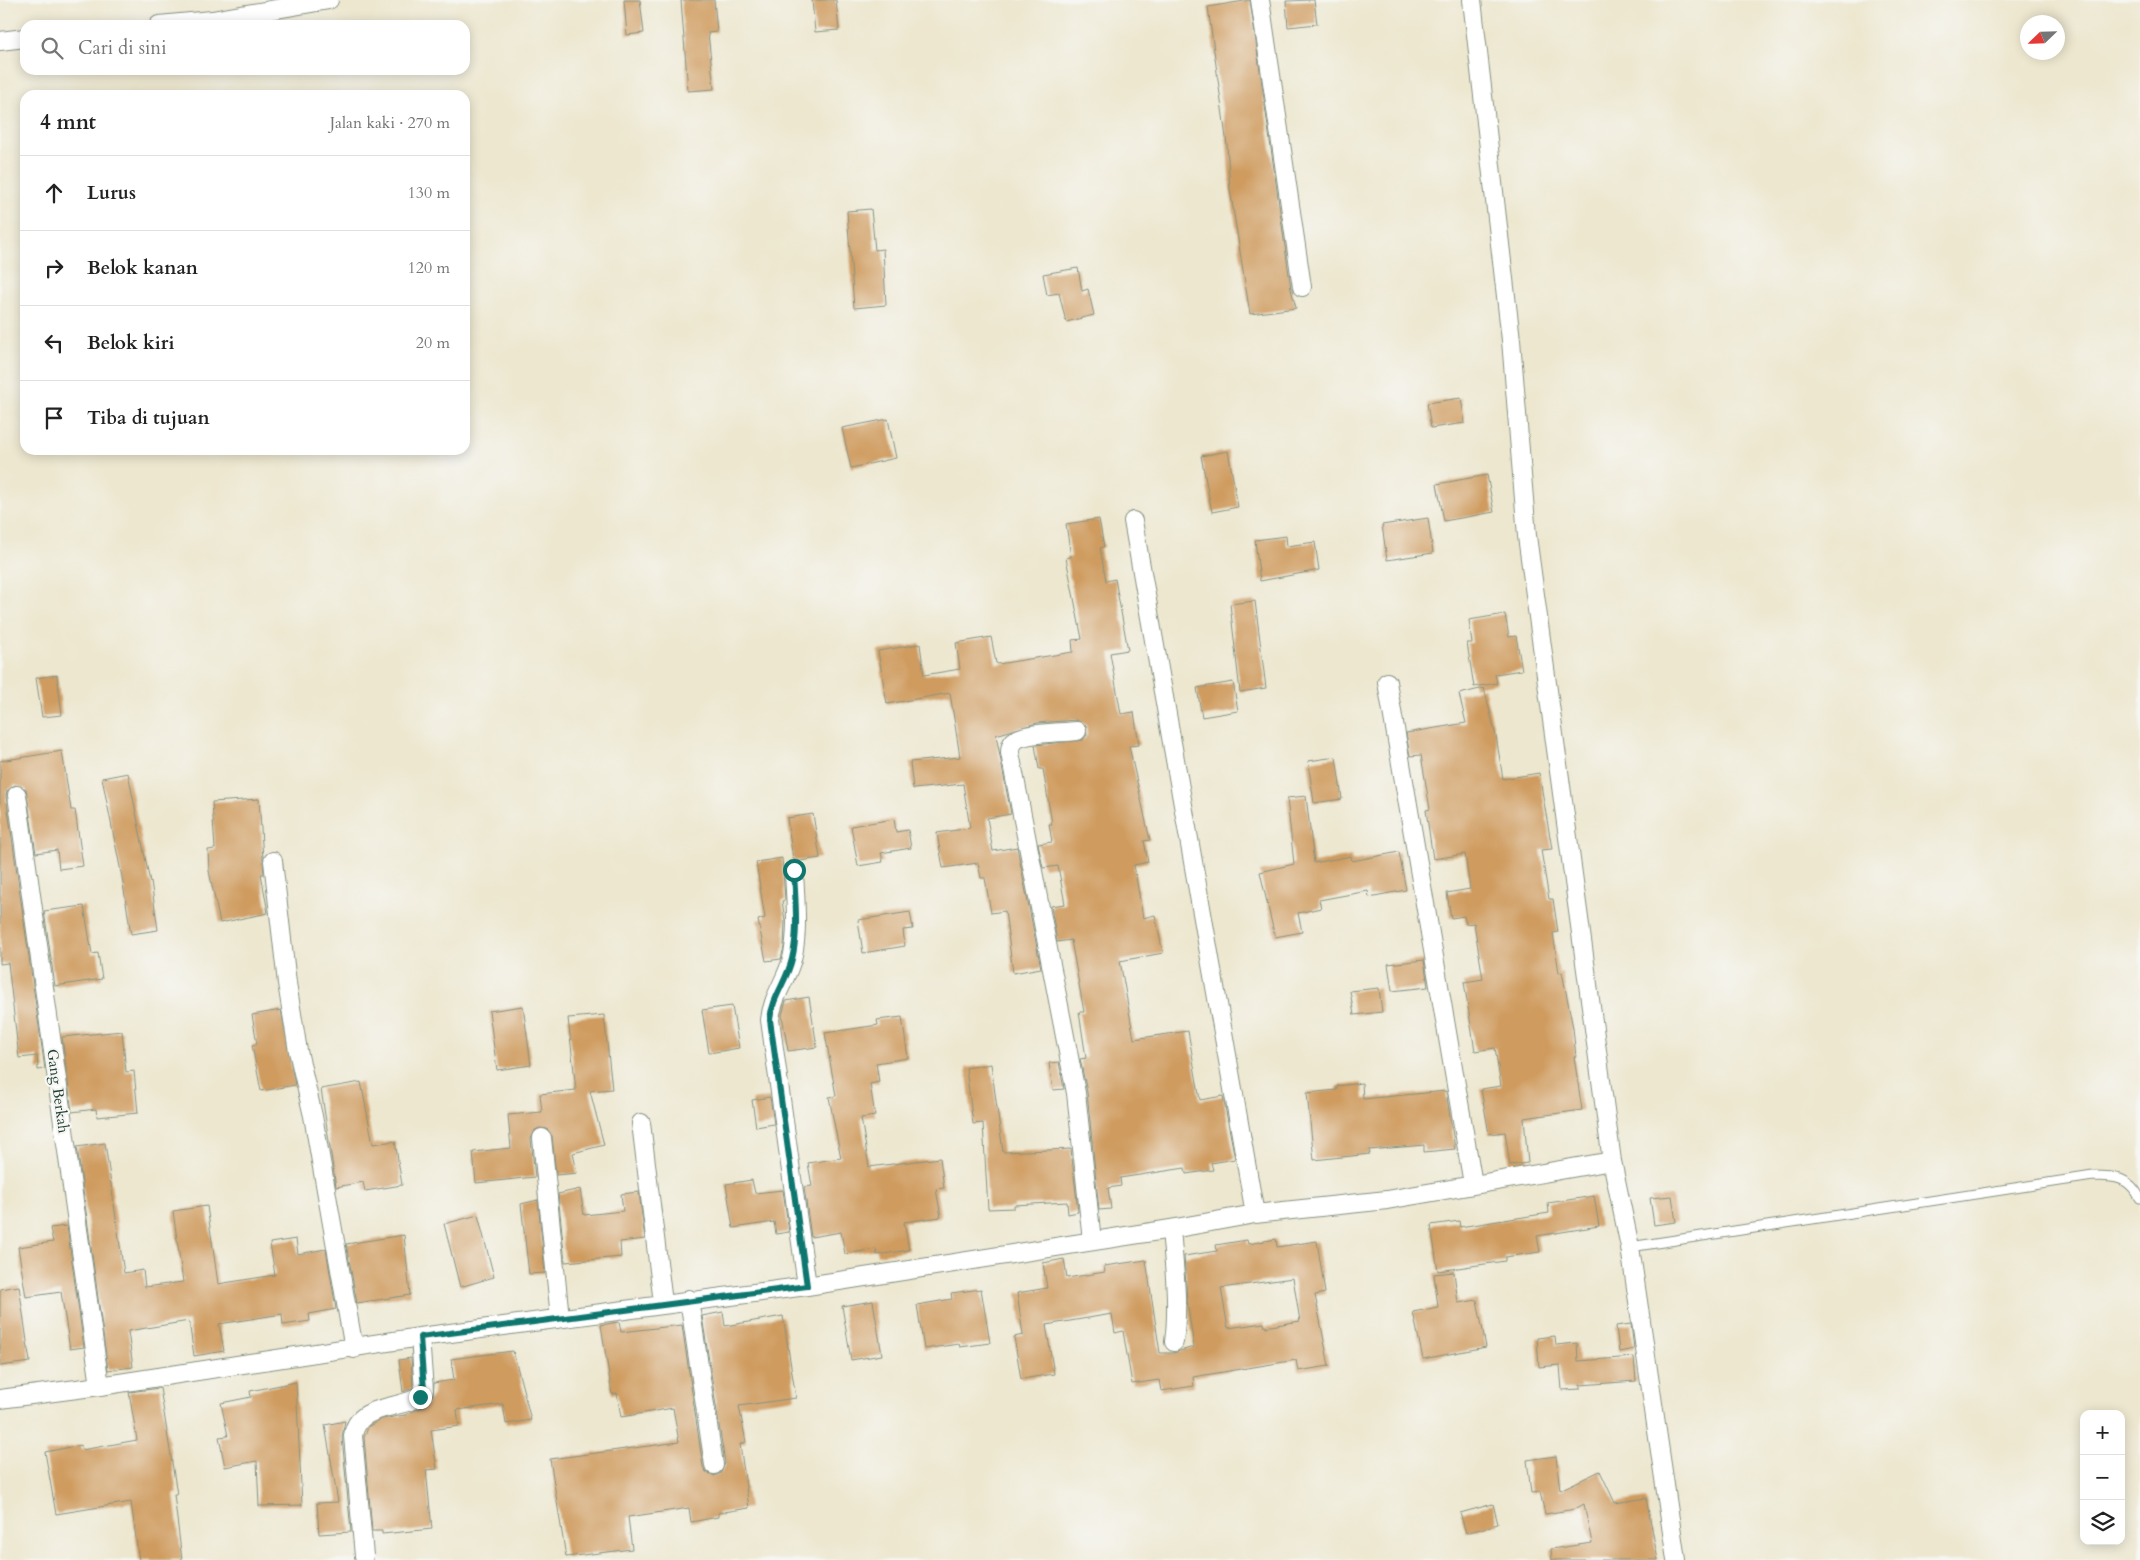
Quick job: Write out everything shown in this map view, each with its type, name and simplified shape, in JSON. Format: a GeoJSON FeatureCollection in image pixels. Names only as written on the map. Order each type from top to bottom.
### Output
{"type":"FeatureCollection","features":[{"type":"Feature","properties":{"kind":"street"},"geometry":{"type":"LineString","coordinates":[[212,20],[329,0]]}},
{"type":"Feature","properties":{"kind":"street"},"geometry":{"type":"LineString","coordinates":[[1260,0],[1302,287]]}},
{"type":"Feature","properties":{"kind":"street"},"geometry":{"type":"LineString","coordinates":[[1472,0],[1511,340],[1527,536],[1612,1161],[1630,1247],[1676,1560]]}},
{"type":"Feature","properties":{"kind":"street"},"geometry":{"type":"LineString","coordinates":[[0,38],[20,38]]}},
{"type":"Feature","properties":{"kind":"street"},"geometry":{"type":"LineString","coordinates":[[1133,521],[1254,1214]]}},
{"type":"Feature","properties":{"kind":"street"},"geometry":{"type":"LineString","coordinates":[[1387,682],[1473,1184]]}},
{"type":"Feature","properties":{"kind":"street"},"geometry":{"type":"LineString","coordinates":[[1077,731],[1026,736],[1015,739],[1011,745],[1010,753],[1076,1093],[1092,1241]]}},
{"type":"Feature","properties":{"kind":"street","name":"Gang Berkah"},"geometry":{"type":"LineString","coordinates":[[17,795],[100,1386]]}},
{"type":"Feature","properties":{"kind":"street"},"geometry":{"type":"LineString","coordinates":[[272,861],[287,983],[298,1051],[313,1116],[354,1348]]}},
{"type":"Feature","properties":{"kind":"street"},"geometry":{"type":"LineString","coordinates":[[794,870],[795,938],[792,960],[771,1006],[770,1020],[807,1286]]}},
{"type":"Feature","properties":{"kind":"street"},"geometry":{"type":"LineString","coordinates":[[642,1123],[663,1304]]}},
{"type":"Feature","properties":{"kind":"street"},"geometry":{"type":"LineString","coordinates":[[542,1138],[560,1318]]}},
{"type":"Feature","properties":{"kind":"street"},"geometry":{"type":"LineString","coordinates":[[0,1399],[100,1386],[420,1337],[689,1300],[807,1286],[1171,1229],[1254,1214],[1387,1200],[1612,1161]]}},
{"type":"Feature","properties":{"kind":"street"},"geometry":{"type":"LineString","coordinates":[[1171,1229],[1177,1316],[1174,1342]]}},
{"type":"Feature","properties":{"kind":"street"},"geometry":{"type":"LineString","coordinates":[[689,1300],[714,1465]]}},
{"type":"Feature","properties":{"kind":"street"},"geometry":{"type":"LineString","coordinates":[[364,1556],[353,1436],[355,1425],[367,1413],[412,1402],[420,1397],[424,1390],[420,1337]]}},
{"type":"Feature","properties":{"kind":"lane"},"geometry":{"type":"LineString","coordinates":[[1630,1247],[2093,1176],[2116,1176],[2125,1180],[2135,1188],[2140,1198]]}},
{"type":"Feature","properties":{"kind":"building"},"geometry":{"type":"Polygon","coordinates":[[[624,0],[640,0],[644,33],[627,35],[624,0]]]}},
{"type":"Feature","properties":{"kind":"building"},"geometry":{"type":"Polygon","coordinates":[[[681,0],[714,0],[717,32],[708,33],[714,89],[688,91],[681,0]]]}},
{"type":"Feature","properties":{"kind":"building"},"geometry":{"type":"Polygon","coordinates":[[[812,0],[836,0],[839,30],[815,32],[812,0]]]}},
{"type":"Feature","properties":{"kind":"building"},"geometry":{"type":"Polygon","coordinates":[[[1250,0],[1291,289],[1296,308],[1250,314],[1230,189],[1227,145],[1208,7],[1250,0]]]}},
{"type":"Feature","properties":{"kind":"building"},"geometry":{"type":"Polygon","coordinates":[[[1314,0],[1317,24],[1288,27],[1286,1],[1314,0]]]}},
{"type":"Feature","properties":{"kind":"building"},"geometry":{"type":"Polygon","coordinates":[[[871,209],[875,250],[883,249],[886,305],[854,308],[847,211],[871,209]]]}},
{"type":"Feature","properties":{"kind":"building"},"geometry":{"type":"Polygon","coordinates":[[[1078,268],[1082,291],[1088,289],[1094,315],[1066,322],[1059,293],[1047,295],[1043,274],[1078,268]]]}},
{"type":"Feature","properties":{"kind":"building"},"geometry":{"type":"Polygon","coordinates":[[[1461,398],[1465,423],[1431,428],[1427,403],[1461,398]]]}},
{"type":"Feature","properties":{"kind":"building"},"geometry":{"type":"Polygon","coordinates":[[[888,419],[896,458],[851,468],[842,428],[888,419]]]}},
{"type":"Feature","properties":{"kind":"building"},"geometry":{"type":"Polygon","coordinates":[[[1228,451],[1238,507],[1212,512],[1201,456],[1228,451]]]}},
{"type":"Feature","properties":{"kind":"building"},"geometry":{"type":"Polygon","coordinates":[[[1487,475],[1494,512],[1444,521],[1437,484],[1487,475]]]}},
{"type":"Feature","properties":{"kind":"building"},"geometry":{"type":"Polygon","coordinates":[[[1428,518],[1433,553],[1387,560],[1382,525],[1428,518]]]}},
{"type":"Feature","properties":{"kind":"building"},"geometry":{"type":"Polygon","coordinates":[[[1099,519],[1104,547],[1100,548],[1106,581],[1115,579],[1128,650],[1110,653],[1121,714],[1134,712],[1139,745],[1129,746],[1150,840],[1144,841],[1148,862],[1134,865],[1143,918],[1155,915],[1163,953],[1120,961],[1134,1039],[1188,1031],[1200,1100],[1223,1096],[1235,1159],[1211,1163],[1213,1170],[1186,1174],[1185,1168],[1120,1178],[1121,1186],[1108,1188],[1111,1209],[1099,1210],[1087,1092],[1080,1059],[1086,1058],[1079,1012],[1084,1012],[1071,940],[1057,942],[1051,906],[1065,904],[1058,866],[1043,868],[1038,844],[1052,842],[1049,824],[1052,824],[1043,769],[1039,769],[1035,745],[1083,740],[1087,735],[1086,725],[1076,720],[1037,723],[996,735],[1011,814],[987,818],[993,851],[1017,847],[1041,968],[1013,973],[1005,911],[991,913],[985,878],[981,878],[978,863],[943,868],[937,833],[970,828],[963,784],[913,789],[910,762],[960,757],[950,693],[887,704],[878,651],[920,644],[924,675],[960,669],[956,643],[991,637],[996,663],[998,664],[1073,652],[1072,640],[1082,639],[1066,558],[1071,557],[1066,524],[1099,519]]]}},
{"type":"Feature","properties":{"kind":"building"},"geometry":{"type":"Polygon","coordinates":[[[1286,536],[1287,546],[1315,542],[1319,570],[1260,581],[1255,540],[1286,536]]]}},
{"type":"Feature","properties":{"kind":"building"},"geometry":{"type":"Polygon","coordinates":[[[1255,601],[1266,688],[1240,692],[1230,604],[1255,601]]]}},
{"type":"Feature","properties":{"kind":"building"},"geometry":{"type":"Polygon","coordinates":[[[1505,614],[1509,637],[1516,636],[1522,670],[1495,674],[1497,683],[1474,687],[1467,643],[1472,643],[1469,620],[1505,614]]]}},
{"type":"Feature","properties":{"kind":"building"},"geometry":{"type":"Polygon","coordinates":[[[57,675],[62,715],[42,717],[36,678],[57,675]]]}},
{"type":"Feature","properties":{"kind":"building"},"geometry":{"type":"Polygon","coordinates":[[[1233,682],[1238,711],[1202,717],[1197,688],[1233,682]]]}},
{"type":"Feature","properties":{"kind":"building"},"geometry":{"type":"Polygon","coordinates":[[[1484,688],[1496,736],[1503,779],[1539,773],[1552,849],[1541,850],[1549,899],[1553,899],[1558,932],[1553,933],[1559,973],[1562,972],[1573,1028],[1576,1057],[1574,1057],[1582,1110],[1524,1118],[1528,1163],[1510,1165],[1505,1132],[1489,1134],[1481,1089],[1501,1086],[1495,1048],[1475,1051],[1464,982],[1483,979],[1474,923],[1466,924],[1464,916],[1451,918],[1447,893],[1470,889],[1465,854],[1433,859],[1426,810],[1430,809],[1421,755],[1410,756],[1406,733],[1466,723],[1459,694],[1484,688]]]}},
{"type":"Feature","properties":{"kind":"building"},"geometry":{"type":"Polygon","coordinates":[[[62,751],[71,810],[75,810],[83,866],[59,869],[57,850],[36,853],[26,789],[15,785],[7,791],[6,796],[45,1069],[38,1070],[37,1056],[19,1058],[8,963],[0,964],[0,761],[62,751]]]}},
{"type":"Feature","properties":{"kind":"building"},"geometry":{"type":"Polygon","coordinates":[[[1336,757],[1342,799],[1314,803],[1308,761],[1336,757]]]}},
{"type":"Feature","properties":{"kind":"building"},"geometry":{"type":"Polygon","coordinates":[[[128,773],[151,881],[158,930],[131,934],[122,877],[102,778],[128,773]]]}},
{"type":"Feature","properties":{"kind":"building"},"geometry":{"type":"Polygon","coordinates":[[[1306,796],[1314,863],[1351,856],[1352,861],[1399,852],[1406,890],[1369,897],[1368,891],[1319,900],[1321,908],[1298,913],[1302,932],[1275,937],[1260,872],[1294,864],[1287,798],[1306,796]]]}},
{"type":"Feature","properties":{"kind":"building"},"geometry":{"type":"Polygon","coordinates":[[[259,799],[264,874],[261,874],[268,913],[220,923],[209,871],[208,850],[215,849],[212,802],[259,799]]]}},
{"type":"Feature","properties":{"kind":"building"},"geometry":{"type":"Polygon","coordinates":[[[813,814],[820,858],[800,861],[793,859],[787,818],[813,814]]]}},
{"type":"Feature","properties":{"kind":"building"},"geometry":{"type":"Polygon","coordinates":[[[894,819],[896,832],[908,830],[911,848],[881,853],[883,862],[858,866],[851,826],[894,819]]]}},
{"type":"Feature","properties":{"kind":"building"},"geometry":{"type":"Polygon","coordinates":[[[782,858],[785,900],[782,901],[785,920],[784,947],[781,959],[766,961],[758,920],[765,918],[756,862],[782,858]]]}},
{"type":"Feature","properties":{"kind":"building"},"geometry":{"type":"Polygon","coordinates":[[[84,906],[92,954],[98,953],[102,979],[55,986],[44,911],[84,906]]]}},
{"type":"Feature","properties":{"kind":"building"},"geometry":{"type":"Polygon","coordinates":[[[910,912],[913,929],[903,930],[905,946],[863,953],[858,920],[910,912]]]}},
{"type":"Feature","properties":{"kind":"building"},"geometry":{"type":"Polygon","coordinates":[[[1424,960],[1428,987],[1392,991],[1388,964],[1424,960]]]}},
{"type":"Feature","properties":{"kind":"building"},"geometry":{"type":"Polygon","coordinates":[[[1379,988],[1382,1012],[1354,1015],[1350,991],[1379,988]]]}},
{"type":"Feature","properties":{"kind":"building"},"geometry":{"type":"Polygon","coordinates":[[[809,997],[817,1047],[788,1051],[782,1015],[786,1001],[809,997]]]}},
{"type":"Feature","properties":{"kind":"building"},"geometry":{"type":"Polygon","coordinates":[[[523,1006],[531,1065],[497,1070],[489,1011],[523,1006]]]}},
{"type":"Feature","properties":{"kind":"building"},"geometry":{"type":"Polygon","coordinates":[[[732,1006],[739,1048],[709,1053],[702,1010],[732,1006]]]}},
{"type":"Feature","properties":{"kind":"building"},"geometry":{"type":"Polygon","coordinates":[[[281,1010],[295,1085],[261,1091],[252,1045],[257,1044],[252,1015],[281,1010]]]}},
{"type":"Feature","properties":{"kind":"building"},"geometry":{"type":"Polygon","coordinates":[[[604,1015],[612,1089],[590,1091],[604,1145],[573,1153],[577,1173],[556,1175],[552,1136],[547,1129],[540,1128],[535,1130],[531,1139],[535,1177],[476,1183],[473,1152],[511,1148],[508,1115],[542,1112],[540,1094],[576,1090],[568,1018],[604,1015]]]}},
{"type":"Feature","properties":{"kind":"building"},"geometry":{"type":"Polygon","coordinates":[[[902,1017],[908,1058],[876,1063],[879,1082],[870,1084],[875,1116],[861,1118],[869,1167],[940,1158],[944,1188],[936,1189],[941,1217],[904,1222],[909,1250],[877,1255],[876,1249],[845,1254],[841,1232],[811,1237],[804,1187],[812,1186],[808,1163],[841,1158],[829,1097],[836,1096],[825,1033],[878,1025],[877,1020],[902,1017]]]}},
{"type":"Feature","properties":{"kind":"building"},"geometry":{"type":"Polygon","coordinates":[[[122,1031],[126,1072],[134,1071],[138,1113],[97,1117],[96,1109],[72,1112],[62,1037],[122,1031]]]}},
{"type":"Feature","properties":{"kind":"building"},"geometry":{"type":"Polygon","coordinates":[[[1059,1062],[1064,1089],[1053,1090],[1049,1063],[1059,1062]]]}},
{"type":"Feature","properties":{"kind":"building"},"geometry":{"type":"Polygon","coordinates":[[[991,1064],[1003,1152],[1071,1149],[1078,1212],[1068,1214],[1067,1202],[1014,1205],[1014,1208],[988,1209],[983,1123],[973,1124],[966,1068],[991,1064]]]}},
{"type":"Feature","properties":{"kind":"building"},"geometry":{"type":"Polygon","coordinates":[[[361,1082],[373,1144],[395,1141],[402,1185],[365,1191],[363,1182],[336,1187],[321,1089],[361,1082]]]}},
{"type":"Feature","properties":{"kind":"building"},"geometry":{"type":"Polygon","coordinates":[[[1362,1083],[1363,1099],[1446,1091],[1455,1149],[1424,1152],[1424,1145],[1369,1150],[1370,1154],[1314,1160],[1307,1093],[1337,1090],[1337,1086],[1362,1083]]]}},
{"type":"Feature","properties":{"kind":"building"},"geometry":{"type":"Polygon","coordinates":[[[770,1097],[774,1124],[756,1127],[752,1100],[770,1097]]]}},
{"type":"Feature","properties":{"kind":"building"},"geometry":{"type":"Polygon","coordinates":[[[105,1143],[124,1273],[143,1270],[145,1287],[183,1282],[173,1211],[207,1206],[218,1284],[275,1275],[270,1243],[296,1239],[298,1254],[326,1249],[336,1309],[309,1314],[310,1321],[283,1325],[282,1314],[219,1324],[224,1351],[194,1356],[189,1321],[128,1331],[133,1367],[108,1370],[77,1147],[105,1143]]]}},
{"type":"Feature","properties":{"kind":"building"},"geometry":{"type":"Polygon","coordinates":[[[752,1180],[755,1193],[783,1190],[789,1232],[776,1234],[774,1222],[733,1228],[726,1184],[752,1180]]]}},
{"type":"Feature","properties":{"kind":"building"},"geometry":{"type":"Polygon","coordinates":[[[580,1189],[584,1215],[623,1211],[621,1194],[639,1192],[645,1239],[620,1242],[621,1257],[565,1262],[558,1194],[580,1189]]]}},
{"type":"Feature","properties":{"kind":"building"},"geometry":{"type":"Polygon","coordinates":[[[1594,1196],[1599,1226],[1537,1236],[1540,1252],[1505,1257],[1505,1261],[1438,1271],[1431,1225],[1459,1221],[1460,1227],[1549,1213],[1548,1203],[1594,1196]]]}},
{"type":"Feature","properties":{"kind":"building"},"geometry":{"type":"Polygon","coordinates":[[[1672,1196],[1676,1222],[1654,1225],[1650,1198],[1672,1196]]]}},
{"type":"Feature","properties":{"kind":"building"},"geometry":{"type":"Polygon","coordinates":[[[538,1200],[545,1273],[529,1274],[521,1204],[538,1200]]]}},
{"type":"Feature","properties":{"kind":"building"},"geometry":{"type":"Polygon","coordinates":[[[478,1215],[494,1277],[460,1287],[444,1224],[478,1215]]]}},
{"type":"Feature","properties":{"kind":"building"},"geometry":{"type":"Polygon","coordinates":[[[67,1226],[84,1347],[70,1349],[61,1292],[26,1297],[18,1247],[53,1242],[50,1228],[67,1226]]]}},
{"type":"Feature","properties":{"kind":"building"},"geometry":{"type":"Polygon","coordinates":[[[404,1235],[410,1295],[357,1303],[346,1244],[404,1235]]]}},
{"type":"Feature","properties":{"kind":"building"},"geometry":{"type":"Polygon","coordinates":[[[1276,1239],[1277,1247],[1317,1241],[1325,1293],[1315,1295],[1329,1366],[1298,1371],[1296,1360],[1193,1377],[1194,1386],[1161,1391],[1159,1380],[1132,1384],[1123,1331],[1115,1333],[1112,1314],[1046,1325],[1054,1374],[1021,1379],[1014,1337],[1023,1335],[1017,1293],[1047,1288],[1043,1263],[1064,1259],[1067,1278],[1105,1272],[1104,1266],[1146,1260],[1160,1353],[1173,1353],[1194,1347],[1187,1300],[1184,1256],[1217,1251],[1216,1245],[1247,1240],[1248,1244],[1276,1239]],[[1293,1278],[1221,1288],[1228,1328],[1264,1323],[1265,1327],[1300,1321],[1293,1278]]]}},
{"type":"Feature","properties":{"kind":"building"},"geometry":{"type":"Polygon","coordinates":[[[1454,1272],[1458,1303],[1477,1300],[1486,1347],[1423,1359],[1413,1312],[1438,1307],[1434,1274],[1454,1272]]]}},
{"type":"Feature","properties":{"kind":"building"},"geometry":{"type":"Polygon","coordinates":[[[19,1286],[30,1362],[0,1366],[0,1289],[19,1286]]]}},
{"type":"Feature","properties":{"kind":"building"},"geometry":{"type":"Polygon","coordinates":[[[981,1289],[990,1343],[960,1347],[959,1344],[924,1349],[917,1305],[952,1299],[951,1293],[981,1289]]]}},
{"type":"Feature","properties":{"kind":"building"},"geometry":{"type":"Polygon","coordinates":[[[873,1301],[882,1355],[851,1360],[842,1306],[873,1301]]]}},
{"type":"Feature","properties":{"kind":"building"},"geometry":{"type":"Polygon","coordinates":[[[723,1312],[725,1326],[783,1316],[796,1398],[739,1406],[746,1442],[740,1444],[749,1508],[718,1513],[718,1517],[691,1522],[689,1508],[628,1517],[632,1549],[566,1557],[550,1459],[679,1442],[673,1408],[621,1417],[617,1393],[612,1394],[601,1325],[619,1322],[621,1332],[682,1325],[703,1467],[706,1472],[715,1476],[721,1473],[725,1463],[702,1316],[723,1312]]]}},
{"type":"Feature","properties":{"kind":"building"},"geometry":{"type":"Polygon","coordinates":[[[1631,1324],[1634,1349],[1619,1352],[1616,1326],[1631,1324]]]}},
{"type":"Feature","properties":{"kind":"building"},"geometry":{"type":"Polygon","coordinates":[[[1555,1336],[1556,1345],[1577,1343],[1578,1361],[1634,1357],[1636,1381],[1580,1385],[1580,1389],[1562,1390],[1560,1365],[1539,1367],[1537,1338],[1555,1336]]]}},
{"type":"Feature","properties":{"kind":"building"},"geometry":{"type":"Polygon","coordinates":[[[513,1351],[531,1420],[506,1424],[503,1404],[457,1410],[459,1426],[431,1430],[437,1469],[426,1470],[432,1529],[382,1534],[382,1531],[372,1531],[364,1437],[369,1426],[382,1419],[405,1415],[425,1406],[433,1395],[434,1383],[454,1380],[451,1359],[513,1351]]]}},
{"type":"Feature","properties":{"kind":"building"},"geometry":{"type":"Polygon","coordinates":[[[411,1358],[413,1388],[403,1392],[399,1360],[411,1358]]]}},
{"type":"Feature","properties":{"kind":"building"},"geometry":{"type":"Polygon","coordinates":[[[296,1382],[302,1505],[259,1506],[257,1461],[225,1467],[219,1437],[228,1436],[221,1403],[251,1397],[250,1391],[296,1382]]]}},
{"type":"Feature","properties":{"kind":"building"},"geometry":{"type":"Polygon","coordinates":[[[160,1388],[177,1494],[174,1494],[182,1560],[139,1560],[131,1502],[56,1514],[45,1452],[81,1445],[82,1450],[137,1440],[129,1392],[160,1388]]]}},
{"type":"Feature","properties":{"kind":"building"},"geometry":{"type":"Polygon","coordinates":[[[345,1421],[342,1437],[351,1532],[319,1534],[317,1503],[338,1502],[325,1425],[345,1421]]]}},
{"type":"Feature","properties":{"kind":"building"},"geometry":{"type":"Polygon","coordinates":[[[1556,1456],[1560,1490],[1600,1471],[1615,1503],[1646,1498],[1658,1560],[1552,1560],[1551,1549],[1592,1543],[1584,1504],[1575,1509],[1545,1514],[1540,1492],[1531,1493],[1527,1460],[1556,1456]]]}},
{"type":"Feature","properties":{"kind":"building"},"geometry":{"type":"Polygon","coordinates":[[[1493,1504],[1498,1524],[1466,1533],[1460,1513],[1493,1504]]]}},
{"type":"Feature","properties":{"kind":"route"},"geometry":{"type":"LineString","coordinates":[[420,1397],[424,1390],[420,1337],[689,1300],[807,1286],[770,1020],[771,1006],[792,960],[795,938],[794,870]]}}]}
